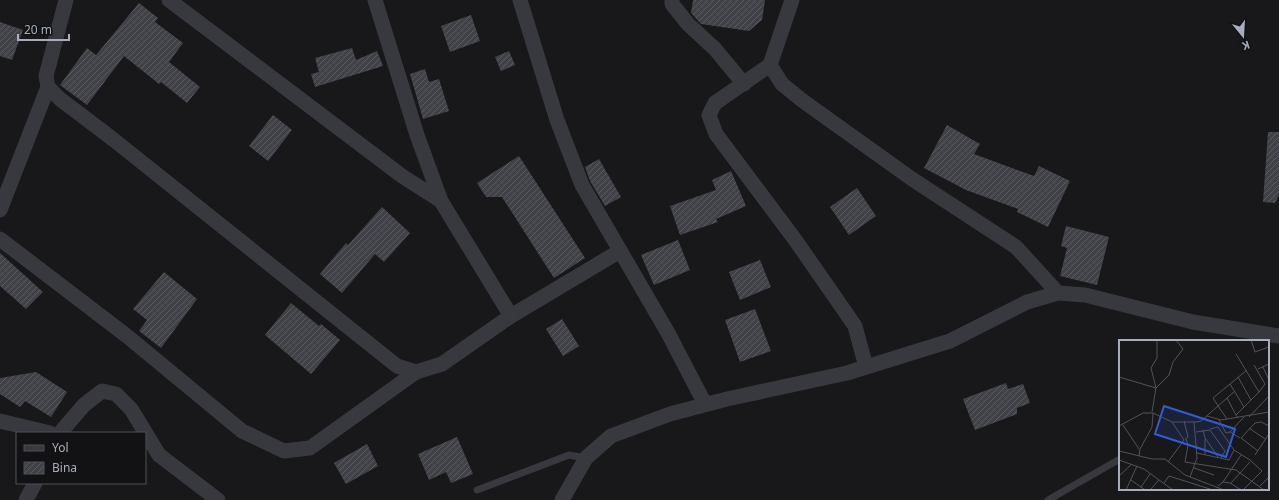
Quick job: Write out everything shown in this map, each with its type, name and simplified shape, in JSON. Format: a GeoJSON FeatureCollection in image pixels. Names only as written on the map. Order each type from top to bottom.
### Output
{"type":"FeatureCollection","features":[{"type":"Feature","properties":{"kind":"street"},"geometry":{"type":"LineString","coordinates":[[0,210],[48,87],[46,76],[66,0]]}},
{"type":"Feature","properties":{"kind":"street"},"geometry":{"type":"LineString","coordinates":[[169,0],[402,176],[441,201]]}},
{"type":"Feature","properties":{"kind":"street"},"geometry":{"type":"LineString","coordinates":[[375,0],[417,135],[441,201],[511,316]]}},
{"type":"Feature","properties":{"kind":"street"},"geometry":{"type":"LineString","coordinates":[[520,0],[557,120],[582,185],[668,333],[705,404]]}},
{"type":"Feature","properties":{"kind":"street"},"geometry":{"type":"LineString","coordinates":[[672,0],[672,4],[688,24],[715,49],[744,84]]}},
{"type":"Feature","properties":{"kind":"street"},"geometry":{"type":"LineString","coordinates":[[792,0],[770,65],[715,103],[709,115],[716,134],[796,241],[855,326],[866,367]]}},
{"type":"Feature","properties":{"kind":"street"},"geometry":{"type":"LineString","coordinates":[[770,65],[782,84],[803,101],[912,179],[1016,247],[1058,293]]}},
{"type":"Feature","properties":{"kind":"street"},"geometry":{"type":"LineString","coordinates":[[48,87],[82,116],[397,366],[416,372]]}},
{"type":"Feature","properties":{"kind":"street"},"geometry":{"type":"LineString","coordinates":[[0,239],[127,336],[242,431],[284,451],[310,448],[416,372],[442,364],[511,316],[620,252]]}},
{"type":"Feature","properties":{"kind":"street"},"geometry":{"type":"LineString","coordinates":[[562,500],[586,458],[611,436],[670,414],[705,404],[847,373],[950,341],[1027,302],[1058,293],[1085,295],[1260,337],[1279,336]]}},
{"type":"Feature","properties":{"kind":"street"},"geometry":{"type":"LineString","coordinates":[[61,432],[84,405],[102,391],[116,394],[131,409],[145,432]]}},
{"type":"Feature","properties":{"kind":"street"},"geometry":{"type":"LineString","coordinates":[[0,421],[46,432]]}},
{"type":"Feature","properties":{"kind":"street"},"geometry":{"type":"LineString","coordinates":[[146,434],[159,455],[218,500]]}},
{"type":"Feature","properties":{"kind":"street"},"geometry":{"type":"LineString","coordinates":[[26,500],[34,484]]}},
{"type":"Feature","properties":{"kind":"lane"},"geometry":{"type":"LineString","coordinates":[[477,490],[569,455],[586,458]]}},
{"type":"Feature","properties":{"kind":"lane"},"geometry":{"type":"LineString","coordinates":[[1048,500],[1119,460]]}},
{"type":"Feature","properties":{"kind":"building"},"geometry":{"type":"Polygon","coordinates":[[[693,0],[765,0],[762,20],[749,31],[701,24],[691,13],[693,0]]]}},
{"type":"Feature","properties":{"kind":"building"},"geometry":{"type":"Polygon","coordinates":[[[139,3],[158,18],[155,22],[183,43],[169,62],[200,87],[187,103],[161,82],[159,84],[124,56],[87,105],[60,85],[87,48],[96,55],[139,3]]]}},
{"type":"Feature","properties":{"kind":"building"},"geometry":{"type":"Polygon","coordinates":[[[471,15],[480,41],[450,52],[441,26],[471,15]]]}},
{"type":"Feature","properties":{"kind":"building"},"geometry":{"type":"Polygon","coordinates":[[[0,22],[23,30],[12,60],[0,56],[0,22]]]}},
{"type":"Feature","properties":{"kind":"building"},"geometry":{"type":"Polygon","coordinates":[[[352,48],[356,60],[377,51],[383,66],[315,87],[311,74],[319,72],[315,58],[352,48]]]}},
{"type":"Feature","properties":{"kind":"building"},"geometry":{"type":"Polygon","coordinates":[[[509,51],[515,65],[501,71],[495,57],[509,51]]]}},
{"type":"Feature","properties":{"kind":"building"},"geometry":{"type":"Polygon","coordinates":[[[425,69],[429,82],[439,79],[449,111],[423,119],[410,74],[425,69]]]}},
{"type":"Feature","properties":{"kind":"building"},"geometry":{"type":"Polygon","coordinates":[[[273,115],[292,130],[268,161],[249,146],[273,115]]]}},
{"type":"Feature","properties":{"kind":"building"},"geometry":{"type":"Polygon","coordinates":[[[947,125],[980,144],[974,154],[1034,176],[1039,166],[1070,181],[1048,227],[1017,212],[1018,209],[966,190],[924,168],[947,125]]]}},
{"type":"Feature","properties":{"kind":"building"},"geometry":{"type":"Polygon","coordinates":[[[1268,132],[1279,132],[1279,195],[1275,203],[1263,202],[1268,132]]]}},
{"type":"Feature","properties":{"kind":"building"},"geometry":{"type":"Polygon","coordinates":[[[519,156],[585,258],[554,278],[502,197],[486,197],[477,183],[519,156]]]}},
{"type":"Feature","properties":{"kind":"building"},"geometry":{"type":"Polygon","coordinates":[[[599,159],[621,197],[605,206],[590,181],[585,167],[599,159]]]}},
{"type":"Feature","properties":{"kind":"building"},"geometry":{"type":"Polygon","coordinates":[[[731,171],[746,206],[716,219],[718,222],[680,235],[670,206],[716,190],[712,180],[731,171]]]}},
{"type":"Feature","properties":{"kind":"building"},"geometry":{"type":"Polygon","coordinates":[[[857,188],[876,216],[849,235],[830,207],[857,188]]]}},
{"type":"Feature","properties":{"kind":"building"},"geometry":{"type":"Polygon","coordinates":[[[382,207],[410,233],[384,262],[375,254],[342,293],[320,274],[346,243],[348,245],[382,207]]]}},
{"type":"Feature","properties":{"kind":"building"},"geometry":{"type":"Polygon","coordinates":[[[1066,226],[1109,237],[1097,285],[1060,276],[1067,248],[1061,246],[1066,226]]]}},
{"type":"Feature","properties":{"kind":"building"},"geometry":{"type":"Polygon","coordinates":[[[678,240],[690,270],[654,285],[641,255],[678,240]]]}},
{"type":"Feature","properties":{"kind":"building"},"geometry":{"type":"Polygon","coordinates":[[[0,253],[43,292],[26,309],[0,286],[0,253]]]}},
{"type":"Feature","properties":{"kind":"building"},"geometry":{"type":"Polygon","coordinates":[[[760,260],[771,287],[740,300],[729,272],[760,260]]]}},
{"type":"Feature","properties":{"kind":"building"},"geometry":{"type":"Polygon","coordinates":[[[164,272],[197,299],[161,348],[139,331],[147,320],[133,309],[164,272]]]}},
{"type":"Feature","properties":{"kind":"building"},"geometry":{"type":"Polygon","coordinates":[[[291,303],[319,326],[321,324],[340,340],[311,374],[265,335],[291,303]]]}},
{"type":"Feature","properties":{"kind":"building"},"geometry":{"type":"Polygon","coordinates":[[[755,309],[771,351],[740,362],[725,320],[755,309]]]}},
{"type":"Feature","properties":{"kind":"building"},"geometry":{"type":"Polygon","coordinates":[[[562,319],[579,346],[563,356],[546,329],[562,319]]]}},
{"type":"Feature","properties":{"kind":"building"},"geometry":{"type":"Polygon","coordinates":[[[36,372],[67,392],[51,417],[25,401],[20,407],[0,394],[0,378],[36,372]]]}},
{"type":"Feature","properties":{"kind":"building"},"geometry":{"type":"Polygon","coordinates":[[[1006,383],[1008,389],[1023,384],[1030,403],[1017,408],[1017,414],[975,430],[963,399],[1006,383]]]}},
{"type":"Feature","properties":{"kind":"building"},"geometry":{"type":"Polygon","coordinates":[[[457,437],[473,474],[451,483],[446,472],[429,480],[418,454],[457,437]]]}},
{"type":"Feature","properties":{"kind":"building"},"geometry":{"type":"Polygon","coordinates":[[[367,444],[378,466],[346,484],[334,463],[367,444]]]}}]}
